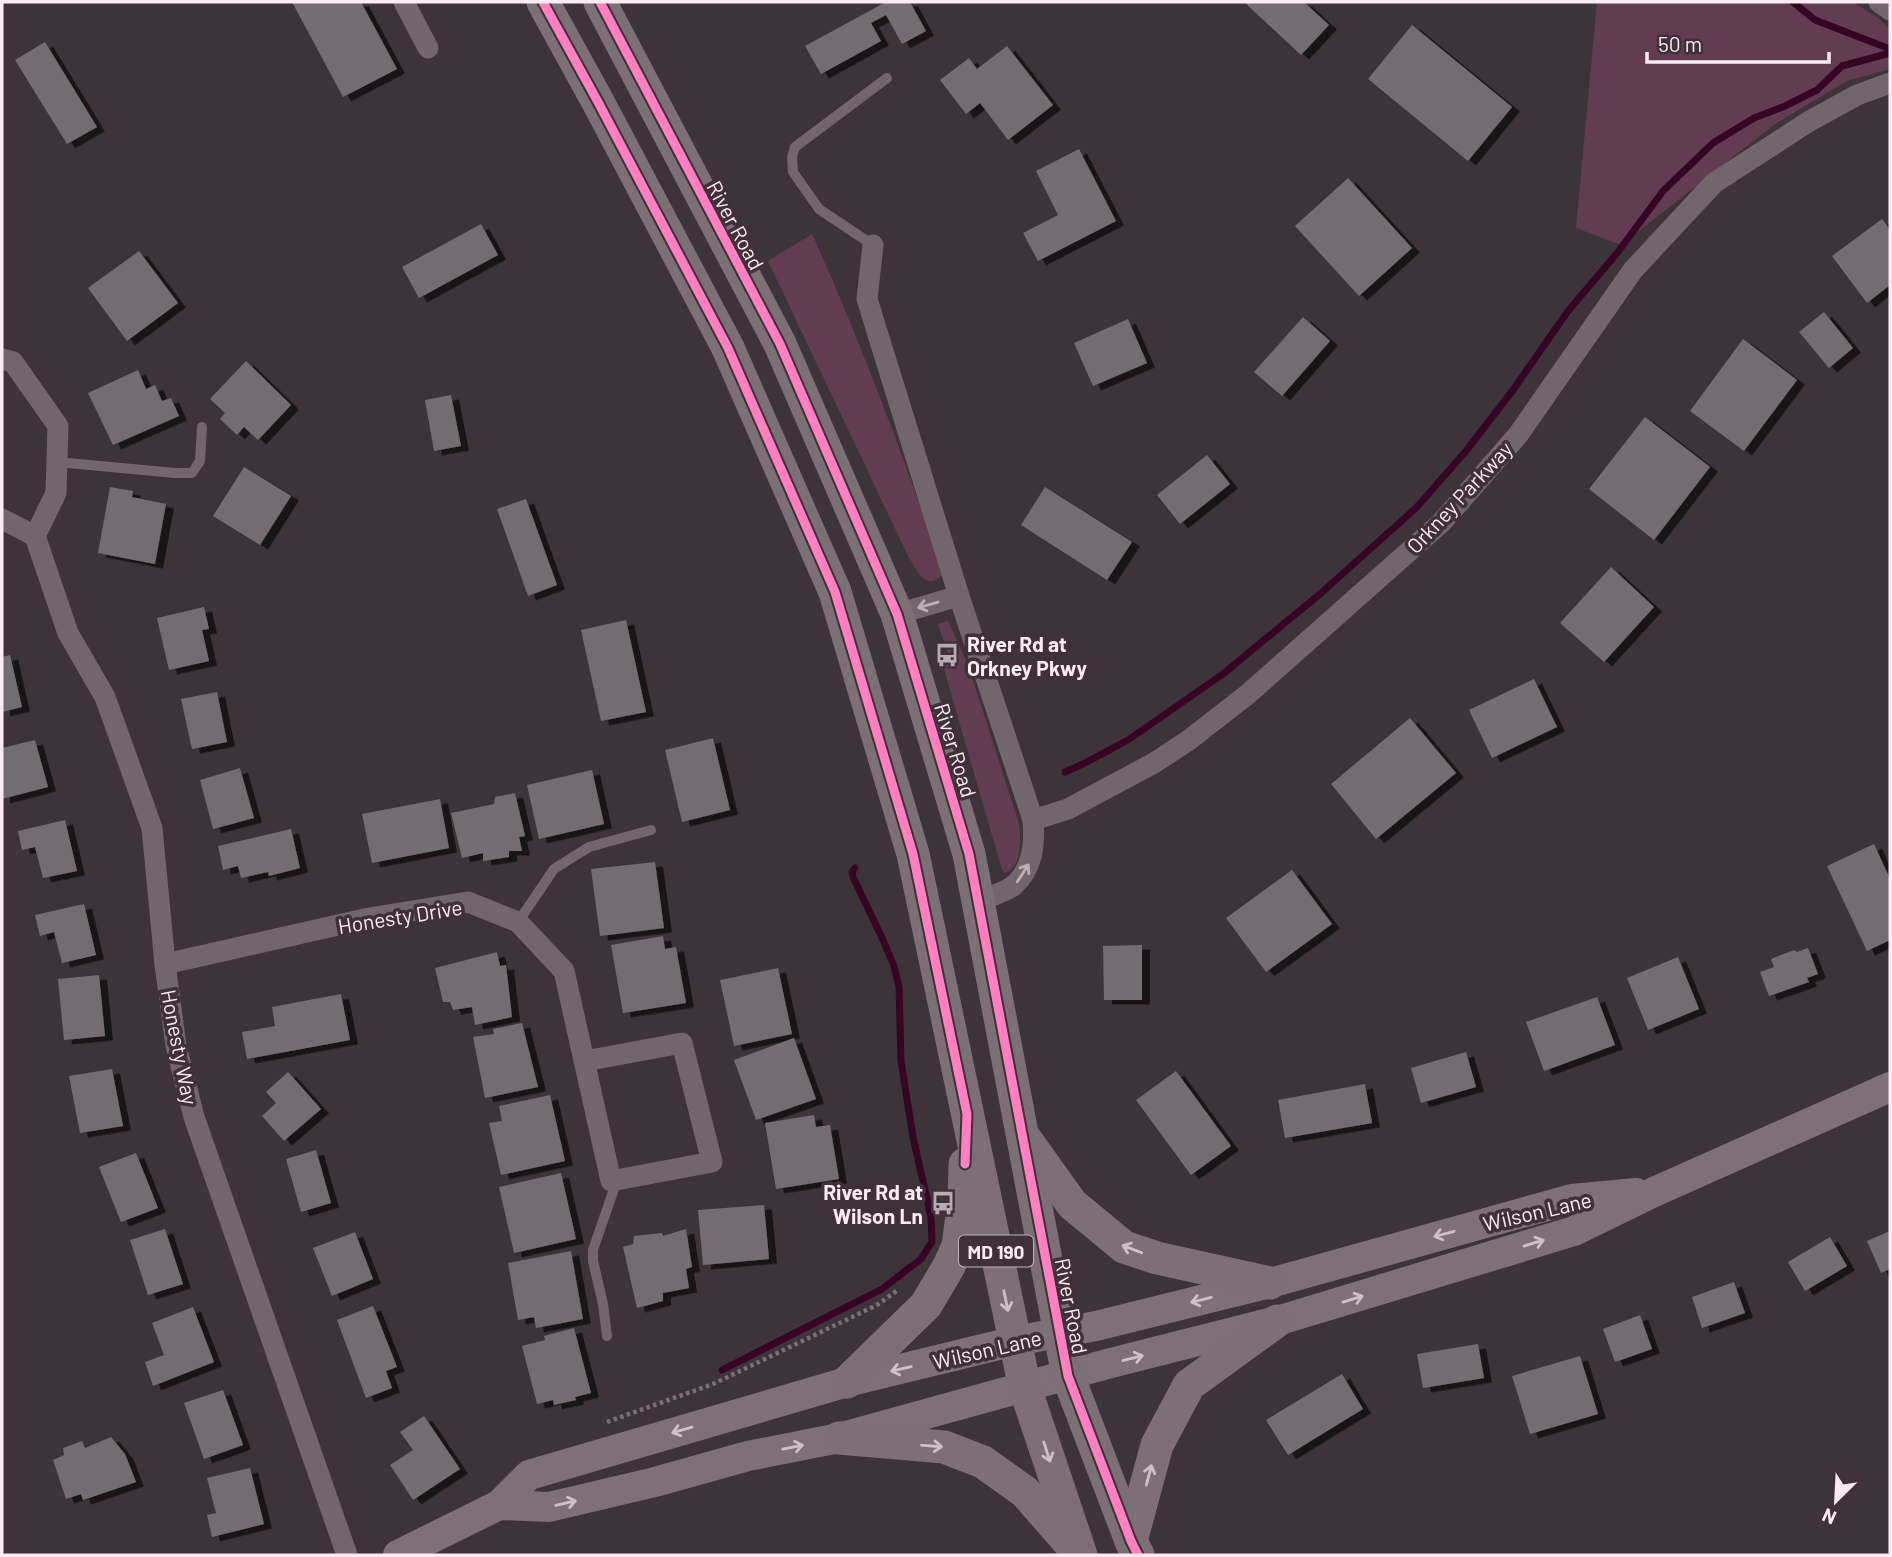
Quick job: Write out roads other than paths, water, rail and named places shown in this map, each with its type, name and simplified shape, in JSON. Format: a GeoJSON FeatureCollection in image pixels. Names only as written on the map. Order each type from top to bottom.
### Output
{"type":"FeatureCollection","features":[{"type":"Feature","properties":{"kind":"main road","name":"MD 190"},"geometry":{"type":"LineString","coordinates":[[543,2],[728,348],[835,592],[913,854],[1025,1388],[1081,1555]]}},
{"type":"Feature","properties":{"kind":"main road","name":"River Road"},"geometry":{"type":"LineString","coordinates":[[600,2],[780,344],[897,614],[969,854],[1068,1376],[1135,1548]]}},
{"type":"Feature","properties":{"kind":"main road","name":"Wilson Lane"},"geometry":{"type":"LineString","coordinates":[[499,1505],[549,1507],[655,1482],[748,1456],[839,1438],[1107,1364],[1277,1321],[1574,1231],[1654,1192],[1890,1087]]}},
{"type":"Feature","properties":{"kind":"main road"},"geometry":{"type":"LineString","coordinates":[[847,1382],[926,1305],[958,1246],[964,1200],[967,1114]]}},
{"type":"Feature","properties":{"kind":"main road"},"geometry":{"type":"LineString","coordinates":[[1020,1132],[1072,1204],[1124,1247],[1157,1258],[1270,1283]]}},
{"type":"Feature","properties":{"kind":"main road","name":"Wilson Lane"},"geometry":{"type":"LineString","coordinates":[[398,1555],[499,1505],[529,1475],[847,1382],[1015,1341],[1096,1326],[1270,1283],[1572,1199],[1654,1192]]}},
{"type":"Feature","properties":{"kind":"main road"},"geometry":{"type":"LineString","coordinates":[[1135,1548],[1157,1445],[1189,1385],[1277,1321]]}},
{"type":"Feature","properties":{"kind":"main road"},"geometry":{"type":"LineString","coordinates":[[839,1438],[944,1447],[983,1462],[1025,1492],[1081,1555]]}},
{"type":"Feature","properties":{"kind":"street"},"geometry":{"type":"LineString","coordinates":[[404,2],[428,48]]}},
{"type":"Feature","properties":{"kind":"street"},"geometry":{"type":"LineString","coordinates":[[1879,2],[1890,10]]}},
{"type":"Feature","properties":{"kind":"street","name":"Orkney Parkway"},"geometry":{"type":"LineString","coordinates":[[1033,820],[1068,810],[1154,763],[1189,740],[1248,694],[1441,523],[1462,501],[1518,435],[1633,270],[1714,183],[1808,122],[1857,95],[1890,83]]}},
{"type":"Feature","properties":{"kind":"street"},"geometry":{"type":"LineString","coordinates":[[873,245],[867,299],[959,596],[1033,820],[1031,858],[1023,876],[1012,888],[977,901]]}},
{"type":"Feature","properties":{"kind":"street"},"geometry":{"type":"LineString","coordinates":[[2,359],[13,362],[58,426],[56,493],[35,537],[2,519]]}},
{"type":"Feature","properties":{"kind":"street","name":"Honesty Way"},"geometry":{"type":"LineString","coordinates":[[35,537],[68,633],[105,697],[152,828],[176,1046],[194,1117],[347,1555]]}},
{"type":"Feature","properties":{"kind":"street"},"geometry":{"type":"LineString","coordinates":[[897,614],[959,596]]}},
{"type":"Feature","properties":{"kind":"street","name":"Honesty Drive"},"geometry":{"type":"LineString","coordinates":[[165,964],[369,919],[468,902],[518,922],[564,971],[611,1181],[617,1180]]}},
{"type":"Feature","properties":{"kind":"street"},"geometry":{"type":"LineString","coordinates":[[584,1061],[682,1043],[712,1162],[617,1180]]}},
{"type":"Feature","properties":{"kind":"lane"},"geometry":{"type":"LineString","coordinates":[[873,245],[819,209],[793,172],[792,156],[795,147],[887,78]]}},
{"type":"Feature","properties":{"kind":"lane"},"geometry":{"type":"LineString","coordinates":[[57,462],[175,473],[192,472],[200,461],[202,427]]}},
{"type":"Feature","properties":{"kind":"lane"},"geometry":{"type":"LineString","coordinates":[[518,922],[554,869],[589,846],[651,830]]}},
{"type":"Feature","properties":{"kind":"lane"},"geometry":{"type":"LineString","coordinates":[[607,1336],[593,1250],[617,1180]]}},
{"type":"Feature","properties":{"kind":"waterway"},"geometry":{"type":"LineString","coordinates":[[1793,2],[1815,20],[1890,49]]}},
{"type":"Feature","properties":{"kind":"waterway"},"geometry":{"type":"LineString","coordinates":[[1065,772],[1128,740],[1223,674],[1320,594],[1416,508],[1466,451],[1568,311],[1618,252],[1663,191],[1713,143],[1754,118],[1817,90],[1842,66],[1890,53]]}},
{"type":"Feature","properties":{"kind":"waterway"},"geometry":{"type":"LineString","coordinates":[[722,1370],[882,1289],[921,1259],[932,1242],[931,1217],[913,1137],[901,1061],[899,987],[894,966],[853,877],[855,868]]}},
{"type":"Feature","properties":{"kind":"place","name":"River Rd at Orkney Pkwy"},"geometry":{"type":"Point","coordinates":[947,655]}},
{"type":"Feature","properties":{"kind":"place","name":"River Rd at Wilson Ln"},"geometry":{"type":"Point","coordinates":[943,1203]}}]}
